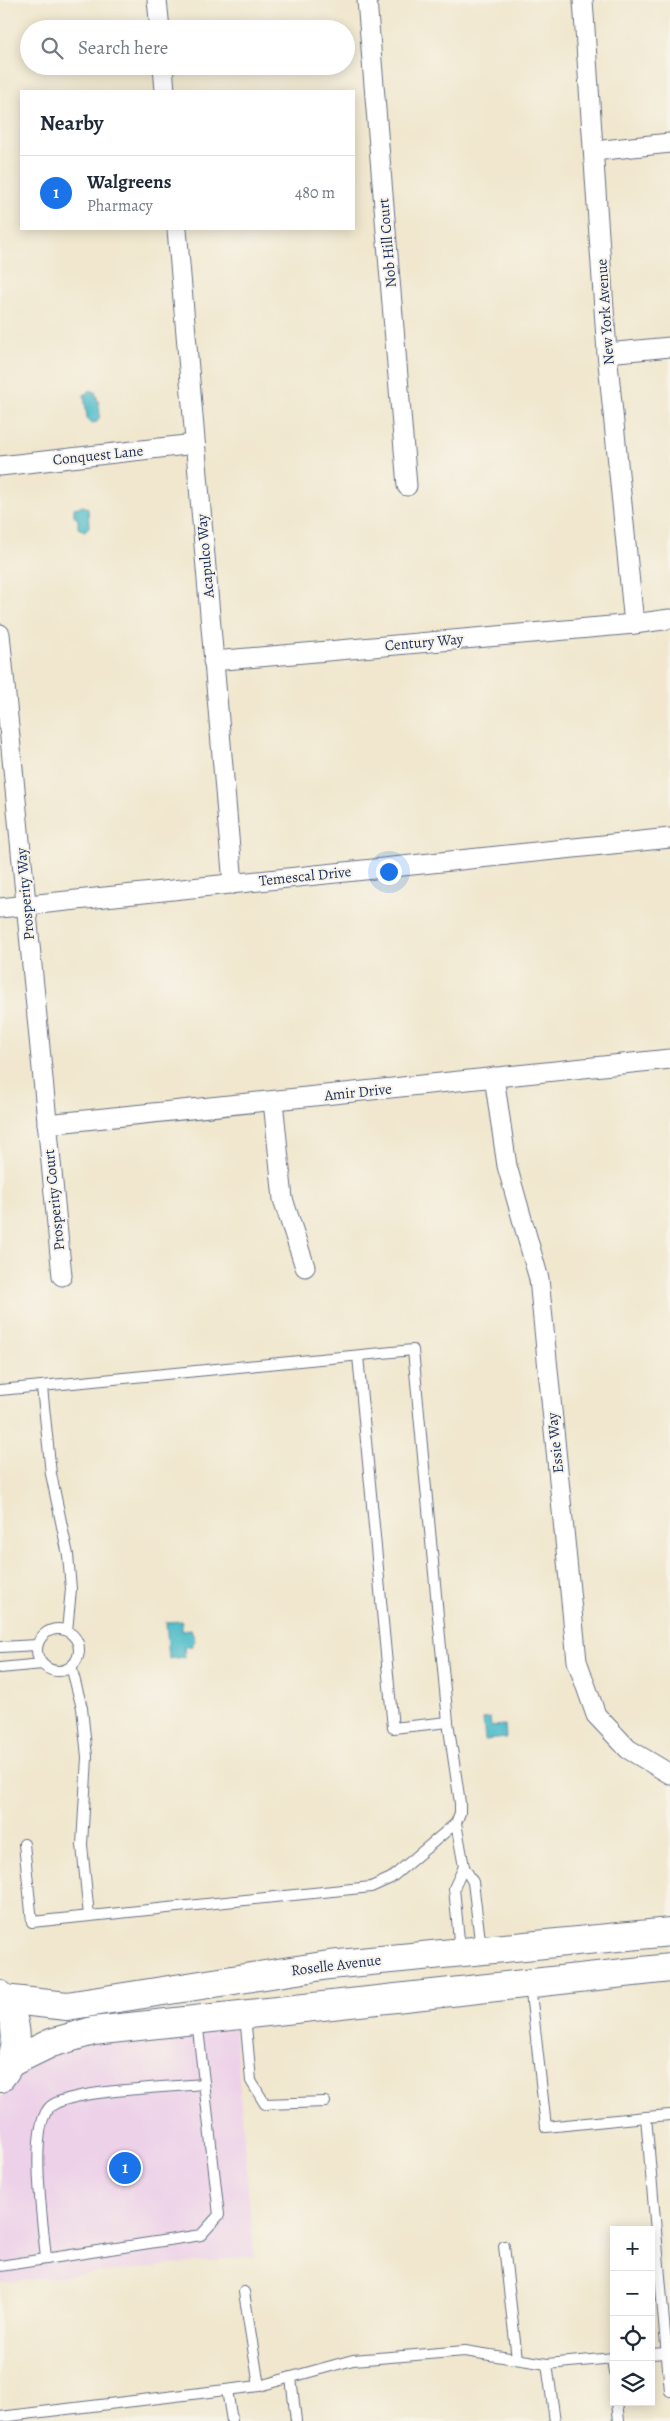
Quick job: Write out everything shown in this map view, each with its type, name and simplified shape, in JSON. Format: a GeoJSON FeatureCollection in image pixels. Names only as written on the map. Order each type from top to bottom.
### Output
{"type":"FeatureCollection","features":[{"type":"Feature","properties":{"kind":"main road","name":"Roselle Avenue"},"geometry":{"type":"LineString","coordinates":[[2,1997],[68,2006],[329,1965],[670,1932]]}},
{"type":"Feature","properties":{"kind":"main road"},"geometry":{"type":"LineString","coordinates":[[6,2070],[51,2042],[80,2033],[670,1968]]}},
{"type":"Feature","properties":{"kind":"main road"},"geometry":{"type":"LineString","coordinates":[[2,1997],[13,2015],[16,2028],[15,2051],[6,2070]]}},
{"type":"Feature","properties":{"kind":"street"},"geometry":{"type":"LineString","coordinates":[[157,0],[159,20]]}},
{"type":"Feature","properties":{"kind":"street","name":"Nob Hill Court"},"geometry":{"type":"LineString","coordinates":[[367,0],[407,486]]}},
{"type":"Feature","properties":{"kind":"street","name":"New York Avenue"},"geometry":{"type":"LineString","coordinates":[[583,0],[607,354],[634,624]]}},
{"type":"Feature","properties":{"kind":"street"},"geometry":{"type":"LineString","coordinates":[[164,75],[165,90]]}},
{"type":"Feature","properties":{"kind":"street"},"geometry":{"type":"LineString","coordinates":[[594,151],[670,143]]}},
{"type":"Feature","properties":{"kind":"street","name":"Acapulco Way"},"geometry":{"type":"LineString","coordinates":[[177,230],[233,884]]}},
{"type":"Feature","properties":{"kind":"street"},"geometry":{"type":"LineString","coordinates":[[607,354],[670,346]]}},
{"type":"Feature","properties":{"kind":"street","name":"Conquest Lane"},"geometry":{"type":"LineString","coordinates":[[0,466],[195,444]]}},
{"type":"Feature","properties":{"kind":"street","name":"Century Way"},"geometry":{"type":"LineString","coordinates":[[213,661],[634,624],[670,619]]}},
{"type":"Feature","properties":{"kind":"street","name":"Prosperity Way"},"geometry":{"type":"LineString","coordinates":[[0,634],[46,1124]]}},
{"type":"Feature","properties":{"kind":"street","name":"Temescal Drive"},"geometry":{"type":"LineString","coordinates":[[0,908],[670,838]]}},
{"type":"Feature","properties":{"kind":"street","name":"Amir Drive"},"geometry":{"type":"LineString","coordinates":[[46,1124],[670,1059]]}},
{"type":"Feature","properties":{"kind":"street","name":"Essie Way"},"geometry":{"type":"LineString","coordinates":[[494,1077],[507,1166],[539,1279],[576,1661],[596,1715],[628,1748],[670,1774]]}},
{"type":"Feature","properties":{"kind":"street"},"geometry":{"type":"LineString","coordinates":[[273,1101],[283,1199],[305,1266]]}},
{"type":"Feature","properties":{"kind":"street","name":"Prosperity Court"},"geometry":{"type":"LineString","coordinates":[[46,1124],[62,1276]]}},
{"type":"Feature","properties":{"kind":"lane"},"geometry":{"type":"LineString","coordinates":[[0,1390],[413,1350],[448,1722],[460,1802],[460,1813],[456,1823],[391,1878],[371,1887],[32,1922],[24,1844]]}},
{"type":"Feature","properties":{"kind":"lane"},"geometry":{"type":"LineString","coordinates":[[358,1356],[393,1728],[448,1722]]}},
{"type":"Feature","properties":{"kind":"lane"},"geometry":{"type":"LineString","coordinates":[[42,1387],[51,1474],[68,1555],[71,1589],[67,1631]]}},
{"type":"Feature","properties":{"kind":"lane"},"geometry":{"type":"LineString","coordinates":[[0,1668],[42,1664],[56,1671],[71,1666],[76,1659],[77,1643],[73,1636],[67,1631],[51,1630],[44,1634],[37,1645],[42,1664]]}},
{"type":"Feature","properties":{"kind":"lane"},"geometry":{"type":"LineString","coordinates":[[0,1647],[37,1645]]}},
{"type":"Feature","properties":{"kind":"lane"},"geometry":{"type":"LineString","coordinates":[[71,1666],[82,1708],[87,1757],[82,1845],[89,1916]]}},
{"type":"Feature","properties":{"kind":"lane"},"geometry":{"type":"LineString","coordinates":[[456,1823],[464,1867],[473,1882],[471,1951]]}},
{"type":"Feature","properties":{"kind":"lane"},"geometry":{"type":"LineString","coordinates":[[464,1867],[454,1888],[471,1951]]}},
{"type":"Feature","properties":{"kind":"lane"},"geometry":{"type":"LineString","coordinates":[[530,1982],[546,2127],[670,2115]]}},
{"type":"Feature","properties":{"kind":"lane"},"geometry":{"type":"LineString","coordinates":[[245,2014],[250,2081],[265,2104],[325,2102]]}},
{"type":"Feature","properties":{"kind":"lane"},"geometry":{"type":"LineString","coordinates":[[0,2266],[201,2235],[219,2215],[197,2019]]}},
{"type":"Feature","properties":{"kind":"lane"},"geometry":{"type":"LineString","coordinates":[[46,2258],[37,2151],[40,2126],[49,2107],[64,2099],[87,2095],[204,2084]]}},
{"type":"Feature","properties":{"kind":"lane"},"geometry":{"type":"LineString","coordinates":[[646,2116],[665,2353],[670,2391]]}},
{"type":"Feature","properties":{"kind":"lane"},"geometry":{"type":"LineString","coordinates":[[504,2246],[517,2359]]}},
{"type":"Feature","properties":{"kind":"lane"},"geometry":{"type":"LineString","coordinates":[[244,2292],[259,2386]]}},
{"type":"Feature","properties":{"kind":"lane"},"geometry":{"type":"LineString","coordinates":[[0,2417],[259,2386],[362,2359],[465,2351],[547,2364],[610,2358]]}},
{"type":"Feature","properties":{"kind":"lane"},"geometry":{"type":"LineString","coordinates":[[655,2354],[665,2353]]}},
{"type":"Feature","properties":{"kind":"lane"},"geometry":{"type":"LineString","coordinates":[[547,2364],[555,2421]]}},
{"type":"Feature","properties":{"kind":"lane"},"geometry":{"type":"LineString","coordinates":[[291,2377],[296,2421]]}},
{"type":"Feature","properties":{"kind":"lane"},"geometry":{"type":"LineString","coordinates":[[228,2390],[232,2421]]}},
{"type":"Feature","properties":{"kind":"lane"},"geometry":{"type":"LineString","coordinates":[[618,2406],[620,2421]]}},
{"type":"Feature","properties":{"kind":"shaded area"},"geometry":{"type":"Polygon","coordinates":[[[234,2020],[254,2256],[0,2283],[0,2099],[38,2055],[84,2038],[234,2020]]]}},
{"type":"Feature","properties":{"kind":"water"},"geometry":{"type":"Polygon","coordinates":[[[90,390],[95,392],[100,412],[97,422],[92,423],[87,418],[84,395],[90,390]]]}},
{"type":"Feature","properties":{"kind":"water"},"geometry":{"type":"Polygon","coordinates":[[[83,506],[88,508],[89,527],[85,531],[78,528],[78,520],[74,515],[74,508],[83,506]]]}},
{"type":"Feature","properties":{"kind":"water"},"geometry":{"type":"Polygon","coordinates":[[[182,1621],[182,1631],[191,1630],[195,1640],[192,1646],[184,1647],[185,1657],[169,1659],[166,1622],[182,1621]]]}},
{"type":"Feature","properties":{"kind":"water"},"geometry":{"type":"Polygon","coordinates":[[[490,1718],[491,1726],[505,1725],[506,1738],[485,1740],[483,1719],[490,1718]]]}},
{"type":"Feature","properties":{"kind":"place","name":"Walgreens"},"geometry":{"type":"Point","coordinates":[125,2168]}}]}
